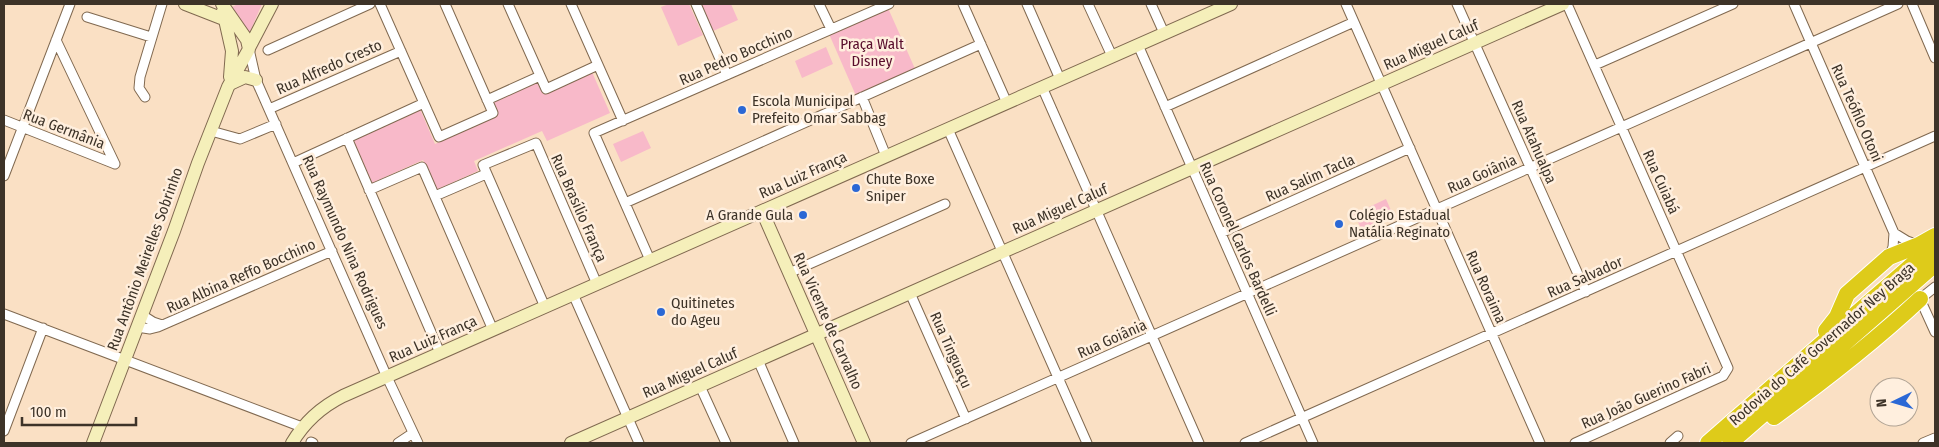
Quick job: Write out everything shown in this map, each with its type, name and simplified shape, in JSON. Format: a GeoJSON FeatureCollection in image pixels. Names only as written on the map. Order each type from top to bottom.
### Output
{"type":"FeatureCollection","features":[{"type":"Feature","properties":{"kind":"highway"},"geometry":{"type":"LineString","coordinates":[[1776,384],[1792,363],[1834,322],[1848,294],[1889,257],[1927,245],[1935,236]]}},
{"type":"Feature","properties":{"kind":"highway","name":"Rodovia do Café Governador Ney Braga"},"geometry":{"type":"LineString","coordinates":[[1708,443],[1776,384],[1927,245]]}},
{"type":"Feature","properties":{"kind":"highway","name":"Rodovia do Café Governador Ney Braga"},"geometry":{"type":"LineString","coordinates":[[1731,443],[1935,264]]}},
{"type":"Feature","properties":{"kind":"highway"},"geometry":{"type":"LineString","coordinates":[[1731,443],[1798,401],[1884,332],[1920,299]]}},
{"type":"Feature","properties":{"kind":"street"},"geometry":{"type":"LineString","coordinates":[[4,176],[70,4]]}},
{"type":"Feature","properties":{"kind":"street"},"geometry":{"type":"LineString","coordinates":[[144,97],[139,88],[140,77],[162,4]]}},
{"type":"Feature","properties":{"kind":"street"},"geometry":{"type":"LineString","coordinates":[[185,4],[226,20]]}},
{"type":"Feature","properties":{"kind":"street","name":"Rua Raymundo Nina Rodrigues"},"geometry":{"type":"LineString","coordinates":[[222,4],[226,20],[276,124],[418,443]]}},
{"type":"Feature","properties":{"kind":"street","name":"Rua Raymundo Nina Rodrigues"},"geometry":{"type":"LineString","coordinates":[[222,4],[256,80]]}},
{"type":"Feature","properties":{"kind":"street","name":"Rua Antônio Meirelles Sobrinho"},"geometry":{"type":"LineString","coordinates":[[93,443],[241,50],[272,4]]}},
{"type":"Feature","properties":{"kind":"street"},"geometry":{"type":"LineString","coordinates":[[268,50],[370,4]]}},
{"type":"Feature","properties":{"kind":"street"},"geometry":{"type":"LineString","coordinates":[[380,4],[439,137],[493,113],[445,4]]}},
{"type":"Feature","properties":{"kind":"street"},"geometry":{"type":"LineString","coordinates":[[508,4],[546,89],[598,65]]}},
{"type":"Feature","properties":{"kind":"street"},"geometry":{"type":"LineString","coordinates":[[571,4],[623,121]]}},
{"type":"Feature","properties":{"kind":"street"},"geometry":{"type":"LineString","coordinates":[[696,4],[727,75]]}},
{"type":"Feature","properties":{"kind":"street"},"geometry":{"type":"LineString","coordinates":[[819,4],[831,29]]}},
{"type":"Feature","properties":{"kind":"street","name":"Rua Pedro Bocchino"},"geometry":{"type":"LineString","coordinates":[[625,203],[594,134],[889,4]]}},
{"type":"Feature","properties":{"kind":"street"},"geometry":{"type":"LineString","coordinates":[[963,4],[1007,103]]}},
{"type":"Feature","properties":{"kind":"street"},"geometry":{"type":"LineString","coordinates":[[1026,4],[1060,79]]}},
{"type":"Feature","properties":{"kind":"street"},"geometry":{"type":"LineString","coordinates":[[1088,4],[1112,56]]}},
{"type":"Feature","properties":{"kind":"street"},"geometry":{"type":"LineString","coordinates":[[1151,4],[1164,33]]}},
{"type":"Feature","properties":{"kind":"street","name":"Rua Luiz França"},"geometry":{"type":"LineString","coordinates":[[292,443],[302,427],[331,402],[1138,45],[1215,7],[1231,4]]}},
{"type":"Feature","properties":{"kind":"street","name":"Rua Roraima"},"geometry":{"type":"LineString","coordinates":[[1346,4],[1540,443]]}},
{"type":"Feature","properties":{"kind":"street","name":"Rua Atahualpa"},"geometry":{"type":"LineString","coordinates":[[1457,4],[1586,292]]}},
{"type":"Feature","properties":{"kind":"street","name":"Rua Miguel Caluf"},"geometry":{"type":"LineString","coordinates":[[571,443],[1563,4]]}},
{"type":"Feature","properties":{"kind":"street","name":"Rua Cuiabá"},"geometry":{"type":"LineString","coordinates":[[1567,4],[1727,364],[1727,372]]}},
{"type":"Feature","properties":{"kind":"street"},"geometry":{"type":"LineString","coordinates":[[1595,66],[1732,4]]}},
{"type":"Feature","properties":{"kind":"street","name":"Rua Teófilo Otoni"},"geometry":{"type":"LineString","coordinates":[[1794,4],[1894,233]]}},
{"type":"Feature","properties":{"kind":"street","name":"Rua Goiânia"},"geometry":{"type":"LineString","coordinates":[[912,443],[1898,4]]}},
{"type":"Feature","properties":{"kind":"street"},"geometry":{"type":"LineString","coordinates":[[1912,4],[1935,58]]}},
{"type":"Feature","properties":{"kind":"street"},"geometry":{"type":"LineString","coordinates":[[87,17],[151,37]]}},
{"type":"Feature","properties":{"kind":"street"},"geometry":{"type":"LineString","coordinates":[[1165,107],[1354,22]]}},
{"type":"Feature","properties":{"kind":"street","name":"Rua Germânia"},"geometry":{"type":"LineString","coordinates":[[4,120],[115,164],[56,40]]}},
{"type":"Feature","properties":{"kind":"street"},"geometry":{"type":"LineString","coordinates":[[650,260],[625,203],[981,44]]}},
{"type":"Feature","properties":{"kind":"street","name":"Rua Coronel Carlos Bardelli"},"geometry":{"type":"LineString","coordinates":[[1138,45],[1313,443]]}},
{"type":"Feature","properties":{"kind":"street","name":"Rua Alfredo Cresto"},"geometry":{"type":"LineString","coordinates":[[269,109],[401,51]]}},
{"type":"Feature","properties":{"kind":"street"},"geometry":{"type":"LineString","coordinates":[[487,100],[540,76]]}},
{"type":"Feature","properties":{"kind":"street"},"geometry":{"type":"LineString","coordinates":[[229,85],[245,77],[256,80]]}},
{"type":"Feature","properties":{"kind":"street"},"geometry":{"type":"LineString","coordinates":[[1042,87],[1199,443]]}},
{"type":"Feature","properties":{"kind":"street"},"geometry":{"type":"LineString","coordinates":[[862,97],[886,156]]}},
{"type":"Feature","properties":{"kind":"street"},"geometry":{"type":"LineString","coordinates":[[293,163],[424,103]]}},
{"type":"Feature","properties":{"kind":"street"},"geometry":{"type":"LineString","coordinates":[[211,131],[240,138],[276,124]]}},
{"type":"Feature","properties":{"kind":"street"},"geometry":{"type":"LineString","coordinates":[[948,129],[1087,443]]}},
{"type":"Feature","properties":{"kind":"street","name":"Rua Salvador"},"geometry":{"type":"LineString","coordinates":[[1245,443],[1935,136]]}},
{"type":"Feature","properties":{"kind":"street"},"geometry":{"type":"LineString","coordinates":[[347,138],[440,353]]}},
{"type":"Feature","properties":{"kind":"street","name":"Rua Brasílio França"},"geometry":{"type":"LineString","coordinates":[[485,170],[536,143],[598,284]]}},
{"type":"Feature","properties":{"kind":"street","name":"Rua Salim Tacla"},"geometry":{"type":"LineString","coordinates":[[1221,233],[1410,148]]}},
{"type":"Feature","properties":{"kind":"street"},"geometry":{"type":"LineString","coordinates":[[370,190],[422,167],[493,330]]}},
{"type":"Feature","properties":{"kind":"street"},"geometry":{"type":"LineString","coordinates":[[435,196],[485,170],[545,306]]}},
{"type":"Feature","properties":{"kind":"street"},"geometry":{"type":"LineString","coordinates":[[789,273],[945,204]]}},
{"type":"Feature","properties":{"kind":"street","name":"Rua Vicente de Carvalho"},"geometry":{"type":"LineString","coordinates":[[762,211],[864,443]]}},
{"type":"Feature","properties":{"kind":"street"},"geometry":{"type":"LineString","coordinates":[[1889,257],[1893,247],[1894,233],[1907,241],[1927,245]]}},
{"type":"Feature","properties":{"kind":"street","name":"Rua Albina Reffo Bocchino"},"geometry":{"type":"LineString","coordinates":[[137,327],[150,329],[162,325],[332,251]]}},
{"type":"Feature","properties":{"kind":"street"},"geometry":{"type":"LineString","coordinates":[[1935,287],[1920,299],[1935,332]]}},
{"type":"Feature","properties":{"kind":"street","name":"Rua Tinguaçu"},"geometry":{"type":"LineString","coordinates":[[910,293],[966,419]]}},
{"type":"Feature","properties":{"kind":"street"},"geometry":{"type":"LineString","coordinates":[[573,294],[639,443]]}},
{"type":"Feature","properties":{"kind":"street"},"geometry":{"type":"LineString","coordinates":[[4,314],[302,427]]}},
{"type":"Feature","properties":{"kind":"street","name":"Rua Albina Reffo Bocchino"},"geometry":{"type":"LineString","coordinates":[[142,315],[162,325]]}},
{"type":"Feature","properties":{"kind":"street"},"geometry":{"type":"LineString","coordinates":[[4,431],[43,328]]}},
{"type":"Feature","properties":{"kind":"street"},"geometry":{"type":"LineString","coordinates":[[758,360],[794,443]]}},
{"type":"Feature","properties":{"kind":"street","name":"Rua João Guerino Fabri"},"geometry":{"type":"LineString","coordinates":[[1575,443],[1723,376],[1727,372]]}},
{"type":"Feature","properties":{"kind":"street"},"geometry":{"type":"LineString","coordinates":[[700,386],[726,443]]}},
{"type":"Feature","properties":{"kind":"street"},"geometry":{"type":"LineString","coordinates":[[398,443],[413,433]]}},
{"type":"Feature","properties":{"kind":"street"},"geometry":{"type":"LineString","coordinates":[[1670,443],[1678,436]]}},
{"type":"Feature","properties":{"kind":"street"},"geometry":{"type":"LineString","coordinates":[[1923,443],[1935,438]]}},
{"type":"Feature","properties":{"kind":"green space"},"geometry":{"type":"Polygon","coordinates":[[[238,4],[262,4],[249,34],[232,7],[238,4]]]}},
{"type":"Feature","properties":{"kind":"green space"},"geometry":{"type":"Polygon","coordinates":[[[669,4],[689,4],[703,35],[678,46],[661,7],[669,4]]]}},
{"type":"Feature","properties":{"kind":"green space"},"geometry":{"type":"Polygon","coordinates":[[[701,4],[731,4],[738,20],[713,31],[701,4]]]}},
{"type":"Feature","properties":{"kind":"green space","name":"Praça Walt Disney"},"geometry":{"type":"Polygon","coordinates":[[[888,8],[916,71],[857,98],[829,34],[888,8]]]}},
{"type":"Feature","properties":{"kind":"green space"},"geometry":{"type":"Polygon","coordinates":[[[826,47],[833,64],[802,78],[795,61],[826,47]]]}},
{"type":"Feature","properties":{"kind":"green space"},"geometry":{"type":"Polygon","coordinates":[[[592,72],[610,113],[547,141],[542,131],[474,161],[478,171],[436,190],[423,160],[372,183],[353,139],[420,109],[435,144],[497,116],[491,101],[536,81],[543,94],[592,72]]]}},
{"type":"Feature","properties":{"kind":"green space"},"geometry":{"type":"Polygon","coordinates":[[[643,131],[651,148],[621,162],[613,144],[643,131]]]}},
{"type":"Feature","properties":{"kind":"green space"},"geometry":{"type":"Polygon","coordinates":[[[1386,199],[1393,215],[1362,230],[1354,214],[1386,199]]]}},
{"type":"Feature","properties":{"kind":"place","name":"Escola Municipal Prefeito Omar Sabbag"},"geometry":{"type":"Point","coordinates":[742,110]}},
{"type":"Feature","properties":{"kind":"place","name":"Chute Boxe Sniper"},"geometry":{"type":"Point","coordinates":[856,188]}},
{"type":"Feature","properties":{"kind":"place","name":"A Grande Gula"},"geometry":{"type":"Point","coordinates":[803,215]}},
{"type":"Feature","properties":{"kind":"place","name":"Colégio Estadual Natália Reginato"},"geometry":{"type":"Point","coordinates":[1339,224]}},
{"type":"Feature","properties":{"kind":"place","name":"Quitinetes do Ageu"},"geometry":{"type":"Point","coordinates":[661,312]}}]}
